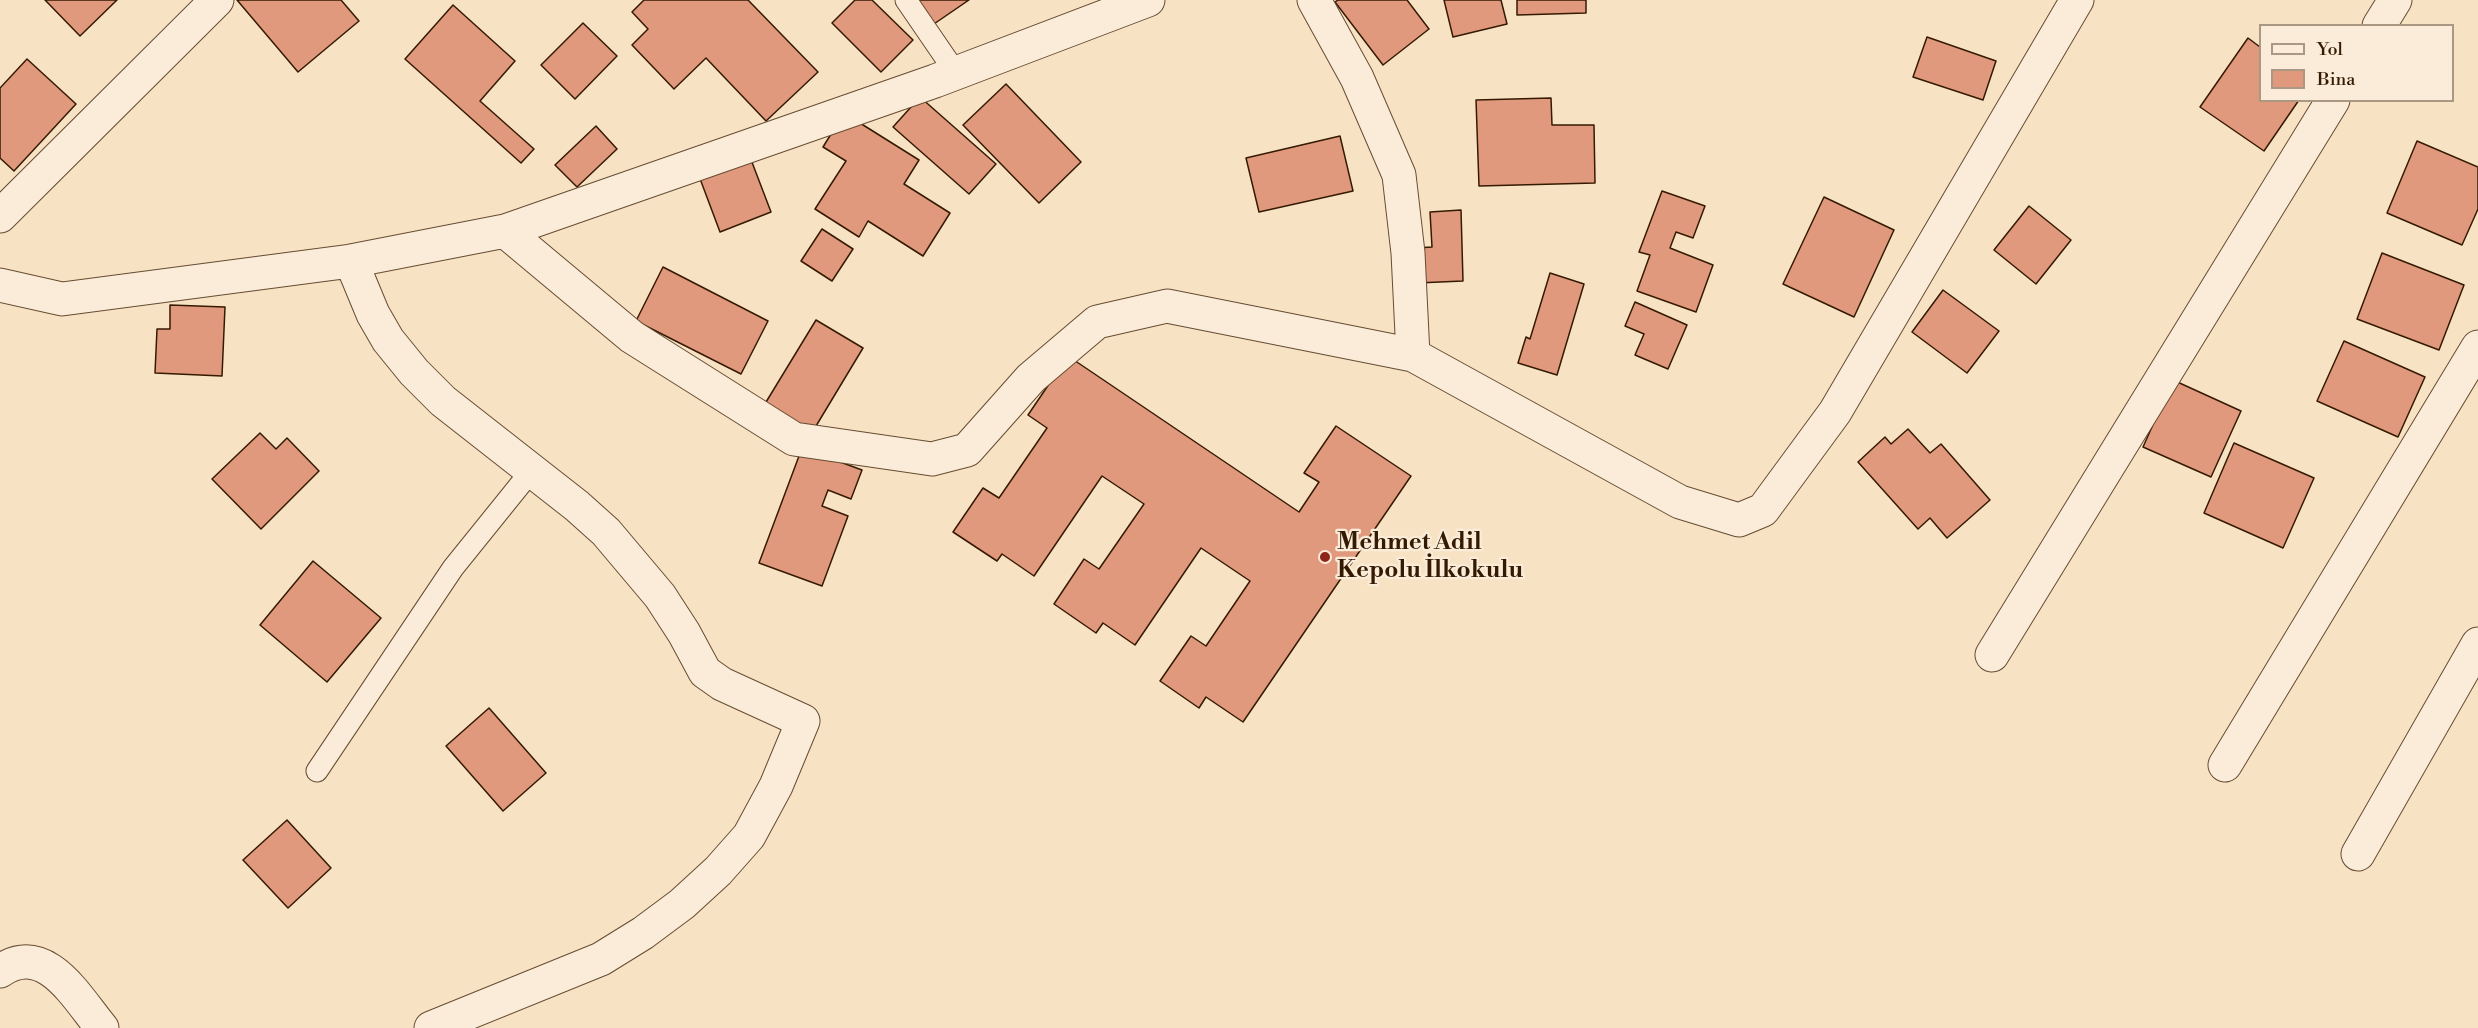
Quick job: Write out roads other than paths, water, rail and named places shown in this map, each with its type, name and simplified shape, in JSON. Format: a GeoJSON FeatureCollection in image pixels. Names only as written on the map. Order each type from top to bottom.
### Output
{"type":"FeatureCollection","features":[{"type":"Feature","properties":{"kind":"street"},"geometry":{"type":"LineString","coordinates":[[0,216],[217,0]]}},
{"type":"Feature","properties":{"kind":"street"},"geometry":{"type":"LineString","coordinates":[[0,285],[62,299],[351,261],[505,231],[956,73],[1148,0]]}},
{"type":"Feature","properties":{"kind":"street"},"geometry":{"type":"LineString","coordinates":[[1314,0],[1357,78],[1399,175],[1408,254],[1413,355]]}},
{"type":"Feature","properties":{"kind":"street"},"geometry":{"type":"LineString","coordinates":[[505,231],[632,337],[794,439],[932,459],[967,450],[1031,378],[1097,322],[1167,306],[1413,355],[1680,502],[1739,520],[1763,510],[1835,412],[2077,0]]}},
{"type":"Feature","properties":{"kind":"street"},"geometry":{"type":"LineString","coordinates":[[2380,24],[2395,0]]}},
{"type":"Feature","properties":{"kind":"street"},"geometry":{"type":"LineString","coordinates":[[1992,655],[2332,102]]}},
{"type":"Feature","properties":{"kind":"street"},"geometry":{"type":"LineString","coordinates":[[351,261],[373,314],[388,340],[414,372],[443,401],[577,506],[633,561],[660,596],[684,633],[705,672],[722,684],[803,721],[776,786],[750,836],[718,871],[682,904],[643,933],[601,959],[431,1028]]}},
{"type":"Feature","properties":{"kind":"street"},"geometry":{"type":"LineString","coordinates":[[2225,765],[2478,347]]}},
{"type":"Feature","properties":{"kind":"street"},"geometry":{"type":"LineString","coordinates":[[2358,854],[2478,644]]}},
{"type":"Feature","properties":{"kind":"street"},"geometry":{"type":"LineString","coordinates":[[0,971],[20,961],[44,964],[54,972],[102,1028]]}},
{"type":"Feature","properties":{"kind":"lane"},"geometry":{"type":"LineString","coordinates":[[906,0],[956,73]]}},
{"type":"Feature","properties":{"kind":"lane"},"geometry":{"type":"LineString","coordinates":[[317,771],[453,568],[532,470]]}},
{"type":"Feature","properties":{"kind":"place","name":"Mehmet Adil Kepolu İlkokulu"},"geometry":{"type":"Point","coordinates":[1325,557]}}]}
